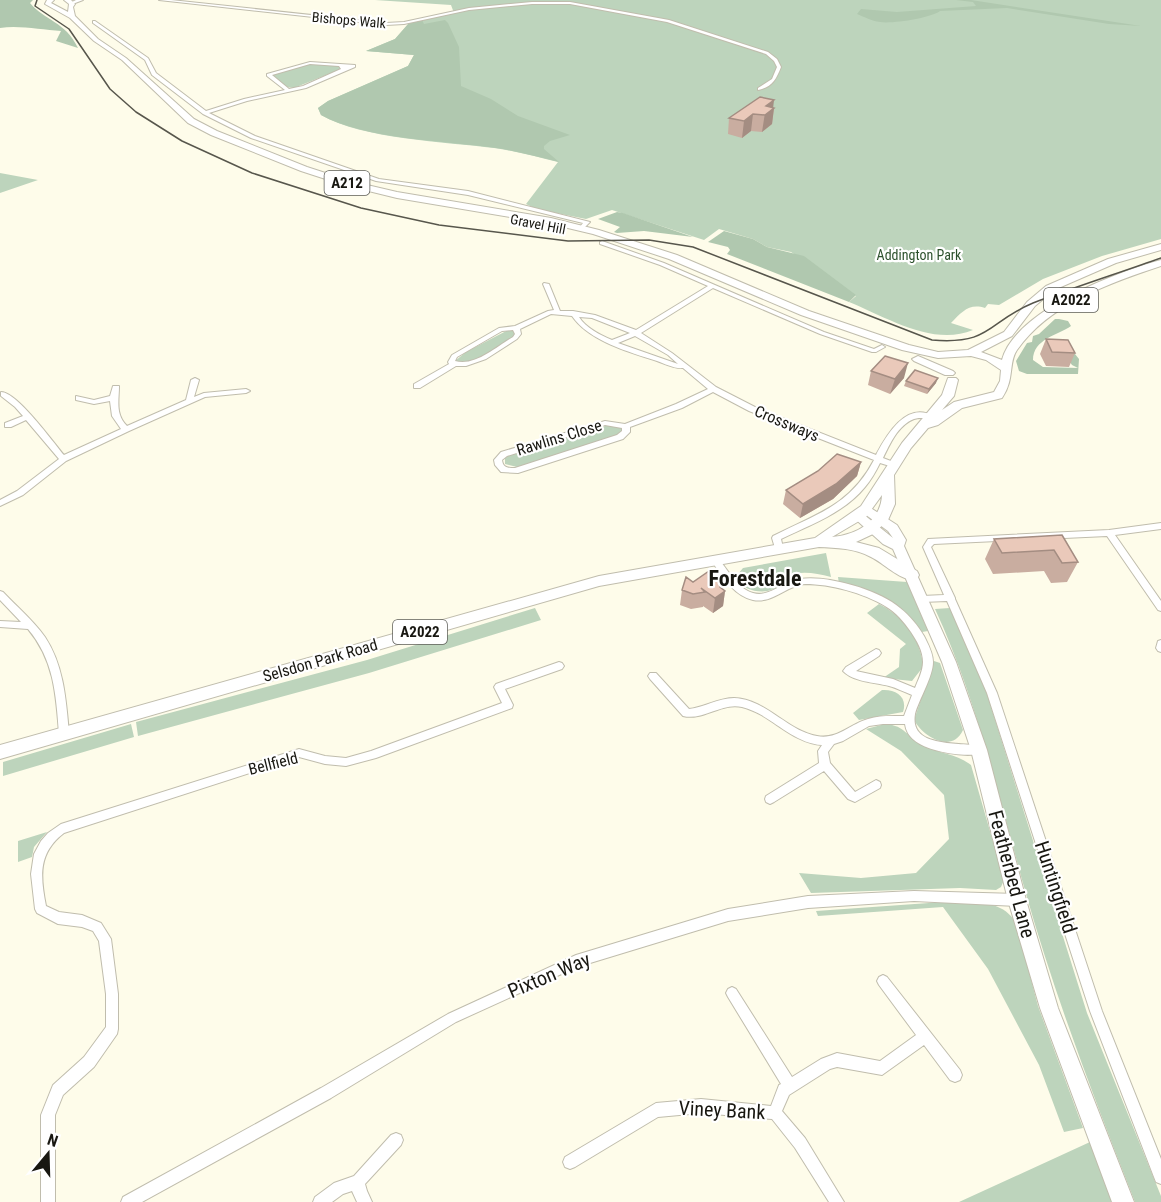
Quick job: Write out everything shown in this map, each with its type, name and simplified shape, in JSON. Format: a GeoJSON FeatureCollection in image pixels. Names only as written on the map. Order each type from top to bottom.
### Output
{"type":"FeatureCollection","features":[{"type":"Feature","properties":{"kind":"main road","name":"Gravel Hill"},"geometry":{"type":"LineString","coordinates":[[47,1],[72,17],[139,72],[185,116],[198,125],[318,174],[397,195],[584,226],[674,257],[805,312],[906,348],[952,356]]}},
{"type":"Feature","properties":{"kind":"main road"},"geometry":{"type":"LineString","coordinates":[[55,8],[70,4],[72,17]]}},
{"type":"Feature","properties":{"kind":"main road","name":"Gravel Hill"},"geometry":{"type":"LineString","coordinates":[[139,72],[145,84],[188,125],[315,177],[406,201],[552,226],[630,250],[881,348],[936,365],[950,377]]}},
{"type":"Feature","properties":{"kind":"main road","name":"A2022"},"geometry":{"type":"LineString","coordinates":[[971,353],[1008,334],[1031,304],[1050,288],[1112,261],[1161,247]]}},
{"type":"Feature","properties":{"kind":"main road","name":"A2022"},"geometry":{"type":"LineString","coordinates":[[1007,368],[1010,351],[1015,344],[1055,309],[1114,279],[1161,263]]}},
{"type":"Feature","properties":{"kind":"main road"},"geometry":{"type":"LineString","coordinates":[[971,353],[990,358],[1007,368],[1008,379],[1004,386],[993,391],[981,393],[963,388],[950,377],[948,362],[952,356],[971,353]]}},
{"type":"Feature","properties":{"kind":"main road","name":"Selsdon Park Road"},"geometry":{"type":"LineString","coordinates":[[819,542],[823,536],[862,513],[890,470],[948,396],[950,377]]}},
{"type":"Feature","properties":{"kind":"main road","name":"Selsdon Park Road"},"geometry":{"type":"LineString","coordinates":[[927,421],[934,422],[958,405],[993,398],[1004,386]]}},
{"type":"Feature","properties":{"kind":"main road"},"geometry":{"type":"LineString","coordinates":[[877,523],[888,507],[890,470]]}},
{"type":"Feature","properties":{"kind":"main road","name":"Selsdon Park Road"},"geometry":{"type":"LineString","coordinates":[[0,752],[599,581],[780,548],[819,542],[839,542],[877,523]]}},
{"type":"Feature","properties":{"kind":"main road"},"geometry":{"type":"LineString","coordinates":[[839,542],[874,552],[912,575]]}},
{"type":"Feature","properties":{"kind":"street"},"geometry":{"type":"LineString","coordinates":[[70,4],[80,0]]}},
{"type":"Feature","properties":{"kind":"street","name":"Bishops Walk"},"geometry":{"type":"LineString","coordinates":[[161,0],[394,24],[469,9],[511,4],[592,6],[668,21],[767,53],[776,60],[779,67],[774,80],[760,89]]}},
{"type":"Feature","properties":{"kind":"street","name":"Gravel Hill"},"geometry":{"type":"LineString","coordinates":[[94,22],[147,59],[154,74],[205,113],[253,137],[378,180],[503,200],[584,226]]}},
{"type":"Feature","properties":{"kind":"street"},"geometry":{"type":"LineString","coordinates":[[115,53],[135,51]]}},
{"type":"Feature","properties":{"kind":"street"},"geometry":{"type":"LineString","coordinates":[[205,113],[288,90],[345,71],[353,66],[310,63],[269,75],[288,90]]}},
{"type":"Feature","properties":{"kind":"street"},"geometry":{"type":"LineString","coordinates":[[341,65],[345,71]]}},
{"type":"Feature","properties":{"kind":"street","name":"Gravel Hill"},"geometry":{"type":"LineString","coordinates":[[602,243],[630,250],[843,341],[869,350],[881,348]]}},
{"type":"Feature","properties":{"kind":"street"},"geometry":{"type":"LineString","coordinates":[[546,284],[557,311]]}},
{"type":"Feature","properties":{"kind":"street"},"geometry":{"type":"LineString","coordinates":[[611,343],[636,333],[713,286]]}},
{"type":"Feature","properties":{"kind":"street","name":"Crossways"},"geometry":{"type":"LineString","coordinates":[[454,364],[452,357],[501,329],[516,328],[557,311],[593,316],[636,333],[670,354],[686,369],[713,388],[752,409],[879,460],[890,470]]}},
{"type":"Feature","properties":{"kind":"street","name":"Crossways"},"geometry":{"type":"LineString","coordinates":[[574,312],[572,315],[611,343],[686,369]]}},
{"type":"Feature","properties":{"kind":"street","name":"Crossways"},"geometry":{"type":"LineString","coordinates":[[417,386],[454,364],[471,364],[515,338],[518,334],[516,328]]}},
{"type":"Feature","properties":{"kind":"street"},"geometry":{"type":"LineString","coordinates":[[190,400],[195,380]]}},
{"type":"Feature","properties":{"kind":"street"},"geometry":{"type":"LineString","coordinates":[[116,388],[113,398],[118,424],[126,429]]}},
{"type":"Feature","properties":{"kind":"street","name":"Rawlins Close"},"geometry":{"type":"LineString","coordinates":[[626,426],[626,432],[620,437],[515,471],[504,470],[499,465],[498,460],[504,454],[611,422],[626,426],[679,406],[713,388]]}},
{"type":"Feature","properties":{"kind":"street"},"geometry":{"type":"LineString","coordinates":[[0,503],[20,493],[63,459],[126,429],[190,400],[246,391]]}},
{"type":"Feature","properties":{"kind":"street"},"geometry":{"type":"LineString","coordinates":[[4,394],[28,416],[63,459]]}},
{"type":"Feature","properties":{"kind":"street"},"geometry":{"type":"LineString","coordinates":[[79,398],[94,402],[113,398]]}},
{"type":"Feature","properties":{"kind":"street"},"geometry":{"type":"LineString","coordinates":[[780,548],[776,538],[816,520],[847,500],[863,485],[894,433],[905,420],[918,414],[927,421]]}},
{"type":"Feature","properties":{"kind":"street"},"geometry":{"type":"LineString","coordinates":[[8,424],[28,416]]}},
{"type":"Feature","properties":{"kind":"street","name":"Featherbed Lane"},"geometry":{"type":"LineString","coordinates":[[862,513],[877,523],[887,541],[898,546],[949,662],[979,750],[1017,900],[1049,1008],[1123,1202]]}},
{"type":"Feature","properties":{"kind":"street","name":"Huntingfield"},"geometry":{"type":"LineString","coordinates":[[1161,526],[1109,533],[931,541],[927,547],[992,693],[1096,1011],[1161,1177]]}},
{"type":"Feature","properties":{"kind":"street"},"geometry":{"type":"LineString","coordinates":[[1109,533],[1161,608]]}},
{"type":"Feature","properties":{"kind":"street"},"geometry":{"type":"LineString","coordinates":[[715,560],[742,591],[754,597],[780,592],[800,581],[821,582],[861,593],[894,607],[910,625],[927,651],[928,669],[917,693],[909,720],[911,729],[922,740],[936,745],[979,750]]}},
{"type":"Feature","properties":{"kind":"street"},"geometry":{"type":"LineString","coordinates":[[0,594],[41,639],[59,683],[63,733]]}},
{"type":"Feature","properties":{"kind":"street"},"geometry":{"type":"LineString","coordinates":[[921,599],[951,598]]}},
{"type":"Feature","properties":{"kind":"street"},"geometry":{"type":"LineString","coordinates":[[0,624],[28,627]]}},
{"type":"Feature","properties":{"kind":"street"},"geometry":{"type":"LineString","coordinates":[[876,653],[848,670],[865,679],[893,683],[917,693]]}},
{"type":"Feature","properties":{"kind":"street","name":"Bellfield"},"geometry":{"type":"LineString","coordinates":[[48,1202],[48,1115],[58,1090],[89,1062],[112,1029],[112,994],[105,939],[97,927],[82,921],[58,918],[41,909],[38,854],[50,836],[61,829],[298,753],[325,760],[346,762],[372,755],[508,705],[500,687],[559,666]]}},
{"type":"Feature","properties":{"kind":"street"},"geometry":{"type":"LineString","coordinates":[[653,676],[687,713],[706,711],[724,702],[740,702],[759,709],[809,738],[831,741]]}},
{"type":"Feature","properties":{"kind":"street"},"geometry":{"type":"LineString","coordinates":[[876,785],[855,797],[852,796],[825,765],[823,751],[831,741],[867,723],[909,720]]}},
{"type":"Feature","properties":{"kind":"street"},"geometry":{"type":"LineString","coordinates":[[770,799],[825,765]]}},
{"type":"Feature","properties":{"kind":"street","name":"Pixton Way"},"geometry":{"type":"LineString","coordinates":[[128,1202],[326,1093],[452,1018],[576,961],[728,915],[808,902],[914,896],[1017,900]]}},
{"type":"Feature","properties":{"kind":"street"},"geometry":{"type":"LineString","coordinates":[[883,981],[956,1075]]}},
{"type":"Feature","properties":{"kind":"street"},"geometry":{"type":"LineString","coordinates":[[732,993],[790,1086],[837,1060],[882,1068],[926,1036]]}},
{"type":"Feature","properties":{"kind":"street","name":"Viney Bank"},"geometry":{"type":"LineString","coordinates":[[570,1162],[656,1110],[679,1106],[701,1106],[776,1113],[784,1090],[790,1086]]}},
{"type":"Feature","properties":{"kind":"street"},"geometry":{"type":"LineString","coordinates":[[776,1113],[800,1143],[837,1202]]}},
{"type":"Feature","properties":{"kind":"street"},"geometry":{"type":"LineString","coordinates":[[320,1202],[339,1188],[358,1182],[396,1140]]}},
{"type":"Feature","properties":{"kind":"street"},"geometry":{"type":"LineString","coordinates":[[358,1182],[365,1202]]}},
{"type":"Feature","properties":{"kind":"green space"},"geometry":{"type":"Polygon","coordinates":[[[0,0],[33,0],[30,3],[67,32],[78,48],[56,41],[61,31],[23,27],[0,28],[0,0]]]}},
{"type":"Feature","properties":{"kind":"green space","name":"Addington Park"},"geometry":{"type":"Polygon","coordinates":[[[375,0],[1161,0],[1161,239],[1102,256],[1043,279],[999,305],[988,304],[985,308],[970,308],[962,312],[951,323],[973,330],[958,334],[926,333],[849,302],[856,296],[791,252],[767,247],[753,239],[719,229],[704,240],[612,210],[586,219],[536,209],[526,204],[558,162],[502,149],[381,134],[338,123],[321,115],[318,108],[328,101],[408,66],[414,55],[366,51],[395,39],[409,23],[454,13],[451,5],[375,0]]]}},
{"type":"Feature","properties":{"kind":"green space"},"geometry":{"type":"Polygon","coordinates":[[[956,0],[971,0],[1141,26],[1109,24],[1007,8],[940,11],[920,18],[893,22],[871,20],[857,14],[861,9],[897,12],[976,6],[973,2],[956,0]]]}},
{"type":"Feature","properties":{"kind":"green space"},"geometry":{"type":"Polygon","coordinates":[[[422,20],[424,24],[445,20],[448,23],[459,47],[461,86],[491,99],[518,116],[570,135],[550,141],[544,146],[544,149],[559,162],[496,148],[382,134],[339,123],[321,115],[318,108],[328,101],[408,66],[414,55],[366,51],[395,39],[409,23],[422,20]]]}},
{"type":"Feature","properties":{"kind":"green space"},"geometry":{"type":"Polygon","coordinates":[[[311,64],[338,65],[341,69],[294,88],[286,87],[272,75],[311,64]]]}},
{"type":"Feature","properties":{"kind":"green space"},"geometry":{"type":"Polygon","coordinates":[[[0,173],[38,180],[0,193],[0,173]]]}},
{"type":"Feature","properties":{"kind":"green space"},"geometry":{"type":"Polygon","coordinates":[[[617,212],[693,237],[644,231],[617,233],[614,232],[620,227],[598,219],[617,212]]]}},
{"type":"Feature","properties":{"kind":"green space"},"geometry":{"type":"Polygon","coordinates":[[[724,231],[753,239],[767,247],[804,256],[856,295],[849,302],[727,254],[730,250],[728,247],[708,242],[724,231]]]}},
{"type":"Feature","properties":{"kind":"green space"},"geometry":{"type":"Polygon","coordinates":[[[1055,319],[1068,321],[1071,326],[1042,342],[1034,353],[1033,360],[1043,367],[1078,368],[1072,365],[1059,347],[1072,346],[1071,349],[1079,359],[1078,374],[1027,374],[1019,371],[1016,361],[1027,343],[1032,342],[1033,336],[1039,334],[1055,319]]]}},
{"type":"Feature","properties":{"kind":"green space"},"geometry":{"type":"Polygon","coordinates":[[[510,329],[516,332],[515,336],[494,350],[471,361],[455,361],[466,352],[510,329]]]}},
{"type":"Feature","properties":{"kind":"green space"},"geometry":{"type":"Polygon","coordinates":[[[605,426],[620,426],[622,431],[617,435],[517,467],[505,464],[505,458],[508,456],[605,426]]]}},
{"type":"Feature","properties":{"kind":"green space"},"geometry":{"type":"Polygon","coordinates":[[[826,553],[831,577],[813,573],[796,573],[784,577],[788,581],[778,587],[763,591],[746,588],[738,574],[743,568],[826,553]]]}},
{"type":"Feature","properties":{"kind":"green space"},"geometry":{"type":"Polygon","coordinates":[[[838,577],[907,582],[928,631],[922,632],[904,613],[885,600],[839,584],[838,577]]]}},
{"type":"Feature","properties":{"kind":"green space"},"geometry":{"type":"Polygon","coordinates":[[[879,604],[903,622],[919,648],[923,667],[912,681],[883,678],[899,667],[900,649],[906,644],[867,613],[879,604]]]}},
{"type":"Feature","properties":{"kind":"green space"},"geometry":{"type":"Polygon","coordinates":[[[535,608],[541,620],[369,673],[138,736],[136,722],[367,660],[535,608]]]}},
{"type":"Feature","properties":{"kind":"green space"},"geometry":{"type":"Polygon","coordinates":[[[950,608],[987,694],[1087,1013],[1161,1196],[1161,1202],[1135,1202],[1077,1050],[1026,894],[975,714],[950,643],[935,609],[950,608]]]}},
{"type":"Feature","properties":{"kind":"green space"},"geometry":{"type":"Polygon","coordinates":[[[934,661],[940,663],[963,730],[952,741],[945,742],[931,737],[914,720],[934,661]]]}},
{"type":"Feature","properties":{"kind":"green space"},"geometry":{"type":"Polygon","coordinates":[[[882,690],[900,695],[904,702],[903,712],[859,720],[853,713],[882,690]]]}},
{"type":"Feature","properties":{"kind":"green space"},"geometry":{"type":"Polygon","coordinates":[[[131,724],[134,737],[3,776],[3,762],[131,724]]]}},
{"type":"Feature","properties":{"kind":"green space"},"geometry":{"type":"Polygon","coordinates":[[[885,724],[902,729],[922,745],[959,758],[971,765],[1004,880],[1001,887],[996,890],[960,888],[811,893],[799,873],[861,878],[916,873],[949,839],[944,795],[901,751],[866,729],[885,724]]]}},
{"type":"Feature","properties":{"kind":"green space"},"geometry":{"type":"Polygon","coordinates":[[[47,832],[34,847],[32,857],[18,862],[18,841],[47,832]]]}},
{"type":"Feature","properties":{"kind":"green space"},"geometry":{"type":"Polygon","coordinates":[[[974,902],[993,905],[1010,915],[1016,923],[1038,1006],[1083,1128],[1064,1132],[1039,1065],[988,969],[943,907],[818,916],[816,911],[974,902]]]}},
{"type":"Feature","properties":{"kind":"green space"},"geometry":{"type":"Polygon","coordinates":[[[1090,1142],[1114,1202],[959,1202],[1090,1142]]]}},
{"type":"Feature","properties":{"kind":"building"},"geometry":{"type":"Polygon","coordinates":[[[760,97],[774,100],[766,106],[774,108],[765,115],[753,114],[744,121],[729,118],[760,97]]]}},
{"type":"Feature","properties":{"kind":"building"},"geometry":{"type":"Polygon","coordinates":[[[1046,339],[1068,340],[1075,353],[1052,352],[1046,339]]]}},
{"type":"Feature","properties":{"kind":"building"},"geometry":{"type":"Polygon","coordinates":[[[885,356],[908,363],[895,379],[871,371],[885,356]]]}},
{"type":"Feature","properties":{"kind":"building"},"geometry":{"type":"Polygon","coordinates":[[[915,370],[938,378],[929,389],[906,381],[915,370]]]}},
{"type":"Feature","properties":{"kind":"building"},"geometry":{"type":"Polygon","coordinates":[[[837,454],[861,462],[836,484],[803,504],[786,490],[818,471],[837,454]]]}},
{"type":"Feature","properties":{"kind":"building"},"geometry":{"type":"Polygon","coordinates":[[[1062,535],[1078,562],[1062,563],[1054,550],[1002,553],[994,539],[1062,535]]]}},
{"type":"Feature","properties":{"kind":"building"},"geometry":{"type":"Polygon","coordinates":[[[709,571],[717,573],[720,587],[725,591],[715,598],[701,588],[705,592],[693,594],[682,590],[686,577],[693,582],[709,571]]]}},
{"type":"Feature","properties":{"kind":"tram line"},"geometry":{"type":"LineString","coordinates":[[37,0],[35,6],[69,29],[110,89],[136,112],[182,141],[252,173],[361,208],[439,225],[568,241],[649,240],[693,247],[932,340],[952,341],[978,336],[1033,303],[1161,258]]}},
{"type":"Feature","properties":{"kind":"district","name":"Forestdale"},"geometry":{"type":"Point","coordinates":[755,578]}}]}
